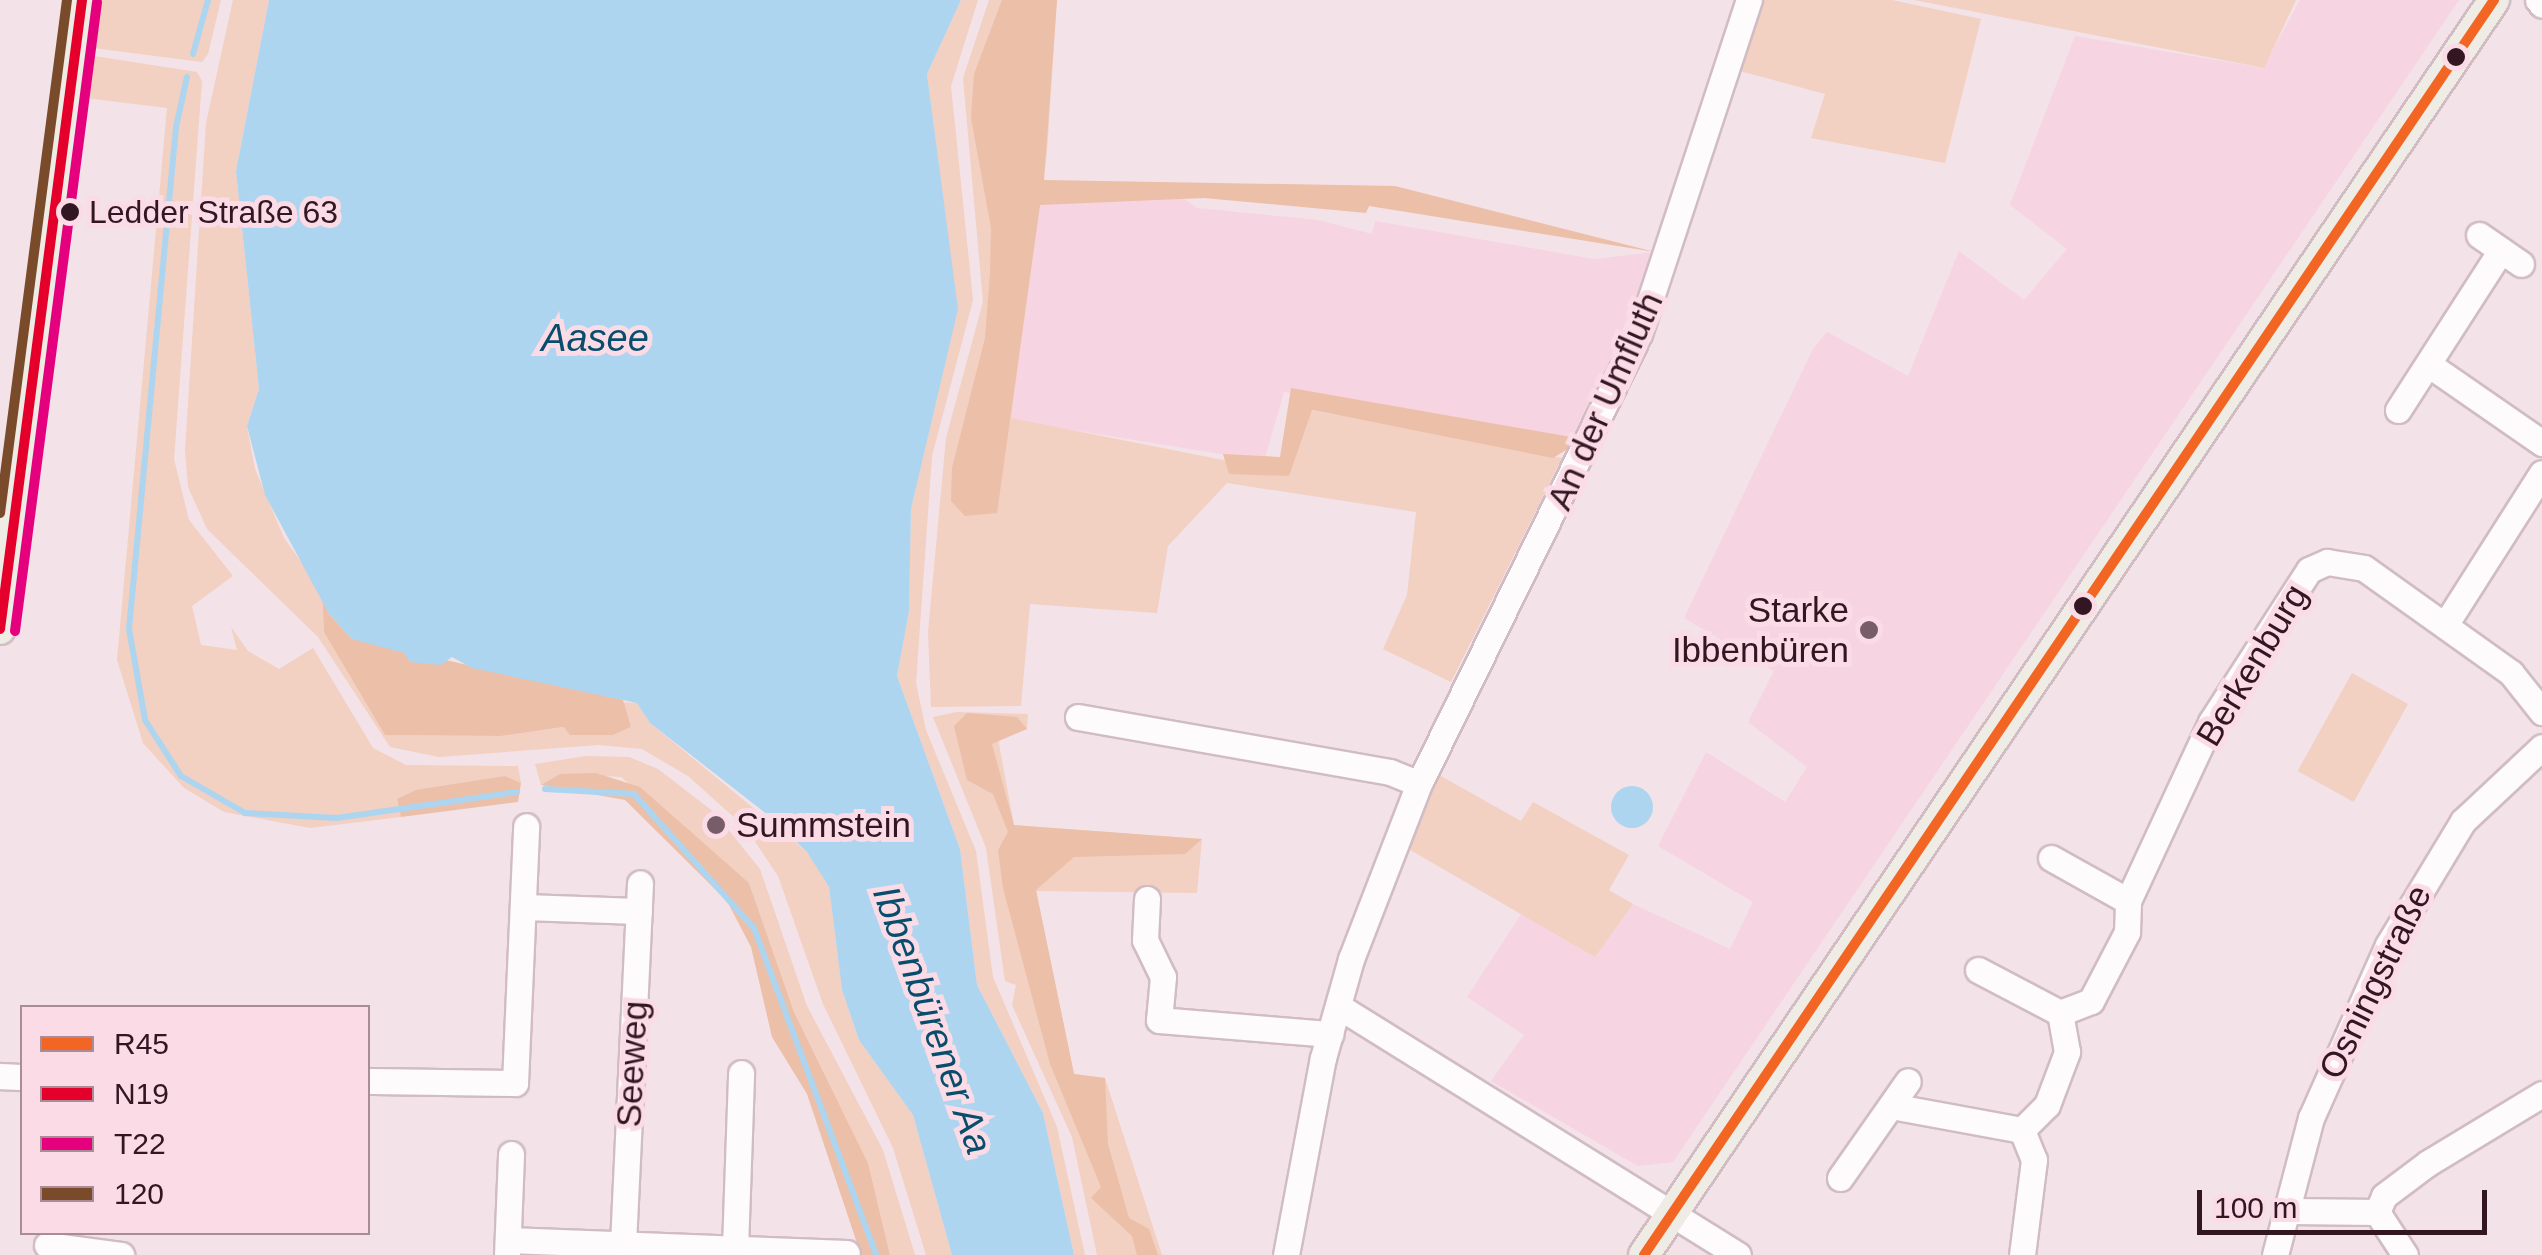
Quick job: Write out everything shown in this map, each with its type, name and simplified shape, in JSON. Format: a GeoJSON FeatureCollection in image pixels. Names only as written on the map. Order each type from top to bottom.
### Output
{"type":"FeatureCollection","features":[{"type":"Feature","properties":{"kind":"main road"},"geometry":{"type":"LineString","coordinates":[[0,629],[82,0]]}},
{"type":"Feature","properties":{"kind":"main road"},"geometry":{"type":"LineString","coordinates":[[1644,1255],[2494,0]]}},
{"type":"Feature","properties":{"kind":"street","name":"An der Umfluth"},"geometry":{"type":"LineString","coordinates":[[1286,1255],[1330,1034],[1419,784],[1640,334],[1748,0]]}},
{"type":"Feature","properties":{"kind":"street"},"geometry":{"type":"LineString","coordinates":[[2398,410],[2428,364],[2511,257],[2479,235]]}},
{"type":"Feature","properties":{"kind":"street"},"geometry":{"type":"LineString","coordinates":[[2428,364],[2542,443]]}},
{"type":"Feature","properties":{"kind":"street"},"geometry":{"type":"LineString","coordinates":[[2445,625],[2542,472]]}},
{"type":"Feature","properties":{"kind":"street","name":"Berkenburg"},"geometry":{"type":"LineString","coordinates":[[2060,1013],[2091,1001],[2128,932],[2128,901],[2211,722],[2309,570],[2327,562],[2364,568],[2510,673],[2542,712]]}},
{"type":"Feature","properties":{"kind":"street"},"geometry":{"type":"LineString","coordinates":[[1078,718],[1390,772],[1419,784]]}},
{"type":"Feature","properties":{"kind":"street","name":"Osningstraße"},"geometry":{"type":"LineString","coordinates":[[2275,1255],[2291,1211],[2311,1118],[2391,939],[2463,821],[2542,747]]}},
{"type":"Feature","properties":{"kind":"street"},"geometry":{"type":"LineString","coordinates":[[370,1081],[515,1083],[526,826]]}},
{"type":"Feature","properties":{"kind":"street"},"geometry":{"type":"LineString","coordinates":[[2051,858],[2128,901]]}},
{"type":"Feature","properties":{"kind":"street","name":"Seeweg"},"geometry":{"type":"LineString","coordinates":[[623,1244],[640,883]]}},
{"type":"Feature","properties":{"kind":"street"},"geometry":{"type":"LineString","coordinates":[[1147,900],[1145,940],[1163,978],[1159,1020],[1330,1034]]}},
{"type":"Feature","properties":{"kind":"street"},"geometry":{"type":"LineString","coordinates":[[523,907],[639,911]]}},
{"type":"Feature","properties":{"kind":"street"},"geometry":{"type":"LineString","coordinates":[[1978,970],[2060,1013],[2067,1052],[2047,1106],[2022,1130]]}},
{"type":"Feature","properties":{"kind":"street"},"geometry":{"type":"LineString","coordinates":[[1338,1006],[1738,1255]]}},
{"type":"Feature","properties":{"kind":"street"},"geometry":{"type":"LineString","coordinates":[[735,1248],[742,1072]]}},
{"type":"Feature","properties":{"kind":"street"},"geometry":{"type":"LineString","coordinates":[[1840,1178],[1908,1081]]}},
{"type":"Feature","properties":{"kind":"street"},"geometry":{"type":"LineString","coordinates":[[2377,1212],[2384,1196],[2428,1163],[2542,1094]]}},
{"type":"Feature","properties":{"kind":"street"},"geometry":{"type":"LineString","coordinates":[[1891,1106],[2022,1130]]}},
{"type":"Feature","properties":{"kind":"street"},"geometry":{"type":"LineString","coordinates":[[2022,1130],[2034,1160],[2022,1255]]}},
{"type":"Feature","properties":{"kind":"street"},"geometry":{"type":"LineString","coordinates":[[511,1154],[508,1248],[623,1244],[846,1252]]}},
{"type":"Feature","properties":{"kind":"street"},"geometry":{"type":"LineString","coordinates":[[2291,1211],[2377,1212]]}},
{"type":"Feature","properties":{"kind":"street"},"geometry":{"type":"LineString","coordinates":[[2377,1212],[2405,1255]]}},
{"type":"Feature","properties":{"kind":"street"},"geometry":{"type":"LineString","coordinates":[[46,1245],[121,1255]]}},
{"type":"Feature","properties":{"kind":"shaded area"},"geometry":{"type":"Polygon","coordinates":[[[98,0],[221,0],[208,54],[202,62],[93,48],[98,0]]]}},
{"type":"Feature","properties":{"kind":"shaded area"},"geometry":{"type":"Polygon","coordinates":[[[233,0],[269,0],[236,171],[259,389],[247,426],[255,469],[284,538],[322,591],[324,631],[386,735],[501,736],[565,727],[613,735],[631,727],[621,702],[637,703],[650,723],[807,852],[829,887],[842,990],[859,1040],[913,1115],[952,1255],[926,1255],[893,1148],[823,1004],[778,876],[746,828],[688,776],[642,749],[599,745],[439,757],[390,747],[318,637],[207,529],[188,487],[185,450],[206,123],[233,0]]]}},
{"type":"Feature","properties":{"kind":"shaded area"},"geometry":{"type":"Polygon","coordinates":[[[961,0],[978,0],[951,86],[973,300],[932,456],[916,683],[926,730],[976,851],[993,977],[1057,1127],[1085,1255],[1074,1255],[1043,1113],[977,985],[960,849],[897,676],[909,610],[911,509],[957,310],[927,74],[961,0]]]}},
{"type":"Feature","properties":{"kind":"shaded area"},"geometry":{"type":"Polygon","coordinates":[[[989,0],[1057,0],[1047,152],[1011,418],[1228,461],[1287,461],[1309,410],[1562,458],[1451,682],[1383,649],[1407,595],[1416,512],[1227,483],[1168,546],[1157,613],[1030,604],[1021,706],[931,707],[928,632],[946,438],[983,302],[963,78],[989,0]]]}},
{"type":"Feature","properties":{"kind":"shaded area"},"geometry":{"type":"Polygon","coordinates":[[[1002,0],[1057,0],[1044,180],[1395,186],[1655,252],[1369,206],[1366,213],[1204,198],[1040,205],[997,513],[965,516],[951,501],[952,468],[985,338],[991,228],[971,118],[974,74],[1002,0]]]}},
{"type":"Feature","properties":{"kind":"shaded area"},"geometry":{"type":"Polygon","coordinates":[[[1760,0],[1892,0],[1981,19],[1945,163],[1811,138],[1825,94],[1740,71],[1760,0]]]}},
{"type":"Feature","properties":{"kind":"shaded area"},"geometry":{"type":"Polygon","coordinates":[[[1914,0],[2296,0],[2264,68],[1914,0]]]}},
{"type":"Feature","properties":{"kind":"shaded area"},"geometry":{"type":"Polygon","coordinates":[[[2300,0],[2459,0],[1673,1162],[1638,1166],[1491,1081],[1524,1035],[1467,997],[1522,913],[1595,957],[1633,904],[1730,949],[1753,902],[1658,846],[1706,752],[1785,802],[1807,767],[1748,722],[1774,671],[1684,618],[1813,349],[1827,332],[1908,376],[1959,251],[2024,300],[2067,249],[2010,205],[2075,36],[2263,68],[2300,0]]]}},
{"type":"Feature","properties":{"kind":"shaded area"},"geometry":{"type":"Polygon","coordinates":[[[94,56],[197,72],[202,81],[174,459],[189,520],[233,576],[192,606],[201,645],[237,650],[231,627],[248,651],[279,669],[313,648],[373,748],[406,765],[518,766],[521,783],[505,776],[397,799],[401,817],[310,828],[224,812],[184,788],[143,743],[117,660],[167,108],[86,98],[94,56]]]}},
{"type":"Feature","properties":{"kind":"shaded area"},"geometry":{"type":"Polygon","coordinates":[[[1031,193],[1183,198],[1197,208],[1318,220],[1372,234],[1375,221],[1594,259],[1655,252],[1576,442],[1284,392],[1264,461],[1005,419],[1031,193]]]}},
{"type":"Feature","properties":{"kind":"shaded area"},"geometry":{"type":"Polygon","coordinates":[[[1291,388],[1571,437],[1574,445],[1553,458],[1312,410],[1289,476],[1229,474],[1223,454],[1280,457],[1291,388]]]}},
{"type":"Feature","properties":{"kind":"shaded area"},"geometry":{"type":"Polygon","coordinates":[[[322,591],[329,614],[352,639],[623,700],[631,727],[613,735],[570,735],[564,727],[501,736],[385,735],[324,632],[322,591]]]}},
{"type":"Feature","properties":{"kind":"shaded area"},"geometry":{"type":"Polygon","coordinates":[[[2352,673],[2408,704],[2354,802],[2298,771],[2352,673]]]}},
{"type":"Feature","properties":{"kind":"shaded area"},"geometry":{"type":"Polygon","coordinates":[[[957,712],[1028,714],[1027,729],[998,739],[1014,825],[1202,839],[1197,893],[1036,891],[1074,1074],[1105,1078],[1162,1255],[1097,1255],[1072,1137],[1012,1005],[1016,985],[1005,981],[986,848],[933,717],[957,712]]]}},
{"type":"Feature","properties":{"kind":"shaded area"},"geometry":{"type":"Polygon","coordinates":[[[967,713],[1017,717],[1027,729],[992,744],[1014,825],[1202,839],[1185,854],[1074,857],[1036,890],[1074,1074],[1105,1078],[1108,1144],[1129,1218],[1149,1229],[1158,1255],[1137,1255],[1132,1236],[1091,1198],[1101,1187],[1050,1064],[1003,888],[998,850],[1008,832],[993,794],[967,780],[954,726],[967,713]]]}},
{"type":"Feature","properties":{"kind":"shaded area"},"geometry":{"type":"Polygon","coordinates":[[[586,756],[629,757],[658,769],[715,813],[760,869],[807,1006],[883,1150],[915,1255],[890,1255],[868,1163],[794,1012],[749,883],[621,777],[560,774],[541,785],[535,764],[586,756]]]}},
{"type":"Feature","properties":{"kind":"shaded area"},"geometry":{"type":"Polygon","coordinates":[[[596,773],[640,787],[749,883],[794,1012],[868,1163],[890,1255],[861,1255],[807,1094],[772,1037],[751,947],[727,901],[625,800],[541,785],[560,774],[596,773]]]}},
{"type":"Feature","properties":{"kind":"shaded area"},"geometry":{"type":"Polygon","coordinates":[[[1439,775],[1521,821],[1533,802],[1629,855],[1609,890],[1633,904],[1595,957],[1405,847],[1439,775]]]}},
{"type":"Feature","properties":{"kind":"shaded area"},"geometry":{"type":"Polygon","coordinates":[[[505,776],[521,783],[518,802],[401,817],[397,799],[416,790],[505,776]]]}},
{"type":"Feature","properties":{"kind":"water","name":"Aasee"},"geometry":{"type":"Polygon","coordinates":[[[269,0],[961,0],[927,74],[958,309],[911,509],[909,611],[897,676],[960,849],[977,985],[1043,1113],[1074,1255],[952,1255],[913,1115],[859,1040],[842,990],[829,887],[807,852],[764,812],[650,723],[637,703],[472,668],[452,657],[441,665],[410,662],[404,653],[352,639],[329,614],[265,495],[247,426],[259,389],[236,171],[269,0]]]}},
{"type":"Feature","properties":{"kind":"water"},"geometry":{"type":"Polygon","coordinates":[[[1632,786],[1647,792],[1653,807],[1647,822],[1632,828],[1617,822],[1611,807],[1617,792],[1632,786]]]}},
{"type":"Feature","properties":{"kind":"waterway"},"geometry":{"type":"LineString","coordinates":[[193,54],[208,0]]}},
{"type":"Feature","properties":{"kind":"waterway"},"geometry":{"type":"LineString","coordinates":[[187,77],[176,127],[129,629],[145,720],[181,776],[245,813],[337,818],[517,792]]}},
{"type":"Feature","properties":{"kind":"waterway"},"geometry":{"type":"LineString","coordinates":[[545,789],[634,794],[754,928],[876,1255]]}},
{"type":"Feature","properties":{"kind":"transit line","name":"120"},"geometry":{"type":"LineString","coordinates":[[0,513],[67,0]]}},
{"type":"Feature","properties":{"kind":"transit line","name":"N19"},"geometry":{"type":"LineString","coordinates":[[0,629],[82,0]]}},
{"type":"Feature","properties":{"kind":"transit line","name":"R45"},"geometry":{"type":"LineString","coordinates":[[1644,1255],[2494,0]]}},
{"type":"Feature","properties":{"kind":"transit line","name":"T22"},"geometry":{"type":"LineString","coordinates":[[15,631],[97,2]]}},
{"type":"Feature","properties":{"kind":"place","name":"Ledder Straße 63"},"geometry":{"type":"Point","coordinates":[70,212]}},
{"type":"Feature","properties":{"kind":"place","name":"Starke Ibbenbüren"},"geometry":{"type":"Point","coordinates":[1869,630]}},
{"type":"Feature","properties":{"kind":"place","name":"Summstein"},"geometry":{"type":"Point","coordinates":[716,825]}},
{"type":"Feature","properties":{"kind":"water label","name":"Ibbenbürener Aa"},"geometry":{"type":"Point","coordinates":[932,1020]}}]}
